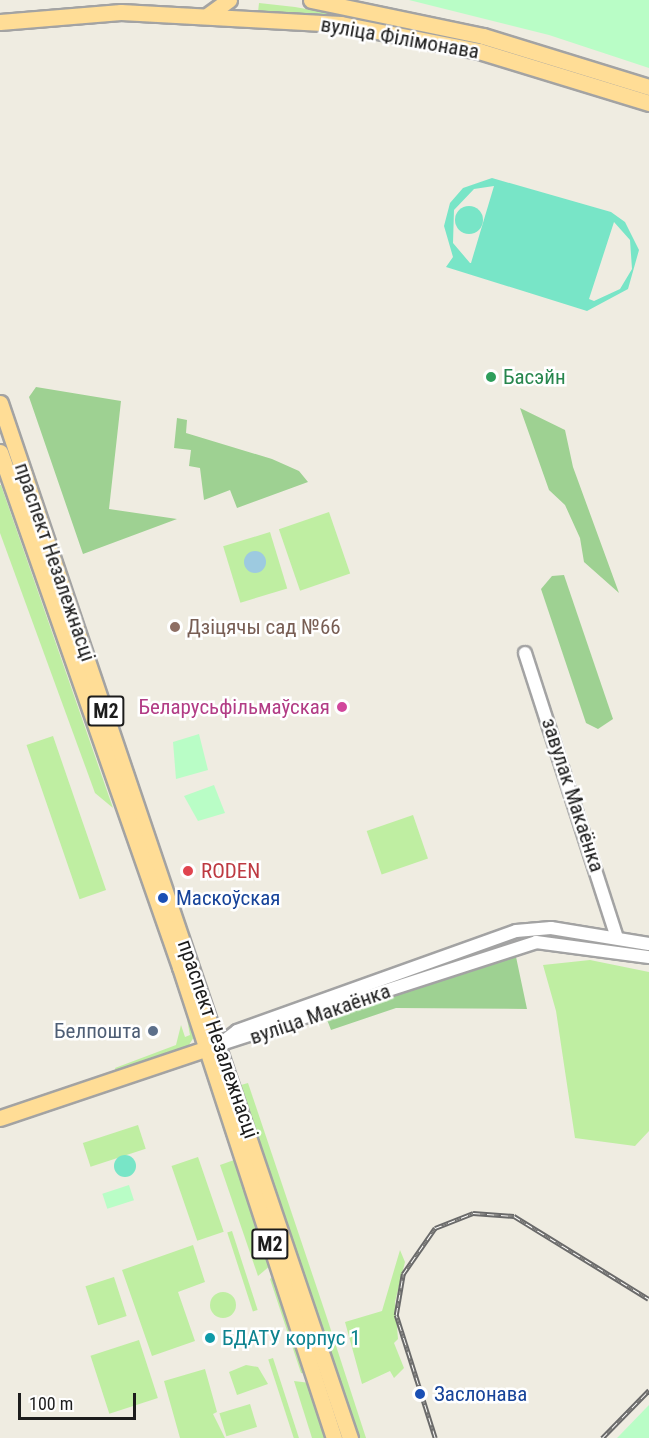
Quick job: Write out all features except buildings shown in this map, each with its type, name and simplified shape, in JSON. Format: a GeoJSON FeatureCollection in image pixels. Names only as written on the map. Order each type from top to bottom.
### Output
{"type":"FeatureCollection","features":[{"type":"Feature","properties":{"kind":"main road"},"geometry":{"type":"LineString","coordinates":[[205,16],[229,0]]}},
{"type":"Feature","properties":{"kind":"main road","name":"вуліца Філімонава"},"geometry":{"type":"LineString","coordinates":[[311,0],[649,87]]}},
{"type":"Feature","properties":{"kind":"main road","name":"вуліца Філімонава"},"geometry":{"type":"LineString","coordinates":[[0,22],[80,7],[341,24],[481,44],[649,103]]}},
{"type":"Feature","properties":{"kind":"main road","name":"праспект Незалежнасці"},"geometry":{"type":"LineString","coordinates":[[0,403],[213,1046],[334,1438]]}},
{"type":"Feature","properties":{"kind":"main road","name":"праспект Незалежнасці"},"geometry":{"type":"LineString","coordinates":[[0,452],[213,1046],[350,1438]]}},
{"type":"Feature","properties":{"kind":"main road"},"geometry":{"type":"LineString","coordinates":[[0,1118],[213,1046]]}},
{"type":"Feature","properties":{"kind":"street","name":"завулак Макаёнка"},"geometry":{"type":"LineString","coordinates":[[525,653],[617,937]]}},
{"type":"Feature","properties":{"kind":"street","name":"вуліца Макаёнка"},"geometry":{"type":"LineString","coordinates":[[213,1046],[237,1031],[524,930],[617,937],[649,944]]}},
{"type":"Feature","properties":{"kind":"street"},"geometry":{"type":"LineString","coordinates":[[524,930],[527,944]]}},
{"type":"Feature","properties":{"kind":"street","name":"вуліца Макаёнка"},"geometry":{"type":"LineString","coordinates":[[213,1046],[527,944],[565,943],[649,957]]}},
{"type":"Feature","properties":{"kind":"green space"},"geometry":{"type":"Polygon","coordinates":[[[409,0],[649,0],[649,68],[549,35],[409,0]]]}},
{"type":"Feature","properties":{"kind":"green space"},"geometry":{"type":"Polygon","coordinates":[[[259,3],[295,7],[452,35],[341,18],[258,12],[259,3]]]}},
{"type":"Feature","properties":{"kind":"green space"},"geometry":{"type":"Polygon","coordinates":[[[492,178],[611,212],[625,222],[639,250],[628,289],[587,311],[446,267],[453,257],[444,226],[450,203],[463,188],[492,178]],[[494,186],[474,189],[454,210],[453,243],[470,263],[471,263],[494,186]],[[614,222],[589,299],[594,301],[620,289],[632,269],[630,240],[614,222]]]}},
{"type":"Feature","properties":{"kind":"green space"},"geometry":{"type":"Polygon","coordinates":[[[469,206],[479,210],[483,220],[479,230],[469,234],[459,230],[455,220],[459,210],[469,206]]]}},
{"type":"Feature","properties":{"kind":"green space"},"geometry":{"type":"Polygon","coordinates":[[[36,387],[121,401],[109,509],[177,519],[83,554],[29,397],[36,387]]]}},
{"type":"Feature","properties":{"kind":"green space"},"geometry":{"type":"Polygon","coordinates":[[[520,408],[565,430],[573,467],[619,593],[584,562],[580,538],[565,505],[549,490],[520,408]]]}},
{"type":"Feature","properties":{"kind":"green space"},"geometry":{"type":"Polygon","coordinates":[[[177,418],[187,420],[186,433],[272,459],[299,471],[308,482],[237,508],[230,490],[204,500],[200,468],[189,466],[191,450],[174,448],[177,418]]]}},
{"type":"Feature","properties":{"kind":"green space"},"geometry":{"type":"Polygon","coordinates":[[[0,485],[113,808],[95,793],[0,533],[0,485]]]}},
{"type":"Feature","properties":{"kind":"green space"},"geometry":{"type":"Polygon","coordinates":[[[329,512],[350,573],[300,591],[279,529],[329,512]]]}},
{"type":"Feature","properties":{"kind":"green space"},"geometry":{"type":"Polygon","coordinates":[[[270,532],[287,588],[240,603],[223,546],[270,532]]]}},
{"type":"Feature","properties":{"kind":"green space"},"geometry":{"type":"Polygon","coordinates":[[[564,575],[613,719],[598,729],[586,723],[541,589],[552,576],[564,575]]]}},
{"type":"Feature","properties":{"kind":"green space"},"geometry":{"type":"Polygon","coordinates":[[[199,734],[208,770],[176,779],[173,742],[199,734]]]}},
{"type":"Feature","properties":{"kind":"green space"},"geometry":{"type":"Polygon","coordinates":[[[53,736],[106,890],[80,899],[27,745],[53,736]]]}},
{"type":"Feature","properties":{"kind":"green space"},"geometry":{"type":"Polygon","coordinates":[[[214,785],[225,813],[198,821],[184,796],[214,785]]]}},
{"type":"Feature","properties":{"kind":"green space"},"geometry":{"type":"Polygon","coordinates":[[[413,815],[428,858],[382,874],[367,831],[413,815]]]}},
{"type":"Feature","properties":{"kind":"green space"},"geometry":{"type":"Polygon","coordinates":[[[515,952],[527,1009],[396,1008],[331,1030],[326,1017],[515,952]]]}},
{"type":"Feature","properties":{"kind":"green space"},"geometry":{"type":"Polygon","coordinates":[[[590,960],[649,972],[649,1131],[635,1146],[575,1138],[556,1011],[543,965],[590,960]]]}},
{"type":"Feature","properties":{"kind":"green space"},"geometry":{"type":"Polygon","coordinates":[[[187,1019],[194,1037],[187,1048],[117,1074],[115,1068],[176,1045],[181,1025],[185,1037],[190,1035],[187,1019]]]}},
{"type":"Feature","properties":{"kind":"green space"},"geometry":{"type":"Polygon","coordinates":[[[248,1083],[366,1438],[356,1438],[241,1085],[248,1083]]]}},
{"type":"Feature","properties":{"kind":"green space"},"geometry":{"type":"Polygon","coordinates":[[[138,1125],[146,1149],[91,1167],[83,1143],[138,1125]]]}},
{"type":"Feature","properties":{"kind":"green space"},"geometry":{"type":"Polygon","coordinates":[[[121,1155],[129,1155],[136,1162],[136,1170],[129,1177],[121,1177],[114,1170],[114,1162],[121,1155]]]}},
{"type":"Feature","properties":{"kind":"green space"},"geometry":{"type":"Polygon","coordinates":[[[198,1157],[224,1232],[197,1241],[172,1166],[198,1157]]]}},
{"type":"Feature","properties":{"kind":"green space"},"geometry":{"type":"Polygon","coordinates":[[[237,1159],[271,1265],[258,1276],[220,1165],[237,1159]]]}},
{"type":"Feature","properties":{"kind":"green space"},"geometry":{"type":"Polygon","coordinates":[[[129,1185],[134,1200],[107,1209],[102,1194],[129,1185]]]}},
{"type":"Feature","properties":{"kind":"green space"},"geometry":{"type":"Polygon","coordinates":[[[232,1231],[258,1310],[253,1311],[227,1233],[232,1231]]]}},
{"type":"Feature","properties":{"kind":"green space"},"geometry":{"type":"Polygon","coordinates":[[[193,1245],[205,1282],[178,1292],[195,1341],[152,1356],[122,1270],[193,1245]]]}},
{"type":"Feature","properties":{"kind":"green space"},"geometry":{"type":"Polygon","coordinates":[[[400,1250],[405,1262],[395,1302],[398,1339],[394,1343],[404,1368],[394,1378],[390,1371],[362,1384],[345,1322],[382,1311],[400,1250]]]}},
{"type":"Feature","properties":{"kind":"green space"},"geometry":{"type":"Polygon","coordinates":[[[275,1275],[307,1374],[301,1373],[270,1279],[275,1275]]]}},
{"type":"Feature","properties":{"kind":"green space"},"geometry":{"type":"Polygon","coordinates":[[[114,1277],[127,1316],[98,1325],[85,1286],[114,1277]]]}},
{"type":"Feature","properties":{"kind":"green space"},"geometry":{"type":"Polygon","coordinates":[[[223,1292],[232,1296],[236,1305],[232,1314],[223,1318],[214,1314],[210,1305],[214,1296],[223,1292]]]}},
{"type":"Feature","properties":{"kind":"green space"},"geometry":{"type":"Polygon","coordinates":[[[139,1340],[158,1398],[109,1414],[90,1356],[139,1340]]]}},
{"type":"Feature","properties":{"kind":"green space"},"geometry":{"type":"Polygon","coordinates":[[[273,1358],[299,1438],[294,1438],[268,1360],[273,1358]]]}},
{"type":"Feature","properties":{"kind":"green space"},"geometry":{"type":"Polygon","coordinates":[[[246,1365],[258,1367],[268,1384],[237,1395],[229,1372],[246,1365]]]}},
{"type":"Feature","properties":{"kind":"green space"},"geometry":{"type":"Polygon","coordinates":[[[205,1369],[217,1412],[213,1414],[225,1438],[180,1438],[164,1381],[205,1369]]]}},
{"type":"Feature","properties":{"kind":"green space"},"geometry":{"type":"Polygon","coordinates":[[[294,1381],[310,1383],[328,1438],[312,1438],[294,1381]]]}},
{"type":"Feature","properties":{"kind":"green space"},"geometry":{"type":"Polygon","coordinates":[[[250,1404],[257,1427],[226,1436],[219,1413],[250,1404]]]}},
{"type":"Feature","properties":{"kind":"green space"},"geometry":{"type":"Polygon","coordinates":[[[649,1405],[649,1438],[617,1438],[649,1405]]]}},
{"type":"Feature","properties":{"kind":"water"},"geometry":{"type":"Polygon","coordinates":[[[255,551],[263,554],[266,562],[263,570],[255,573],[247,570],[244,562],[247,554],[255,551]]]}},
{"type":"Feature","properties":{"kind":"railway"},"geometry":{"type":"LineString","coordinates":[[435,1438],[396,1315],[403,1274],[435,1228],[473,1213],[514,1216],[649,1299]]}},
{"type":"Feature","properties":{"kind":"railway"},"geometry":{"type":"LineString","coordinates":[[602,1438],[649,1390]]}},
{"type":"Feature","properties":{"kind":"place","name":"Басэйн"},"geometry":{"type":"Point","coordinates":[491,377]}},
{"type":"Feature","properties":{"kind":"place","name":"Дзіцячы сад №66"},"geometry":{"type":"Point","coordinates":[175,627]}},
{"type":"Feature","properties":{"kind":"place","name":"Беларусьфільмаўская"},"geometry":{"type":"Point","coordinates":[342,707]}},
{"type":"Feature","properties":{"kind":"place","name":"RODEN"},"geometry":{"type":"Point","coordinates":[188,871]}},
{"type":"Feature","properties":{"kind":"place","name":"Маскоўская"},"geometry":{"type":"Point","coordinates":[163,898]}},
{"type":"Feature","properties":{"kind":"place","name":"Белпошта"},"geometry":{"type":"Point","coordinates":[153,1031]}},
{"type":"Feature","properties":{"kind":"place","name":"БДАТУ корпус 1"},"geometry":{"type":"Point","coordinates":[210,1338]}},
{"type":"Feature","properties":{"kind":"place","name":"Заслонава"},"geometry":{"type":"Point","coordinates":[420,1394]}}]}
